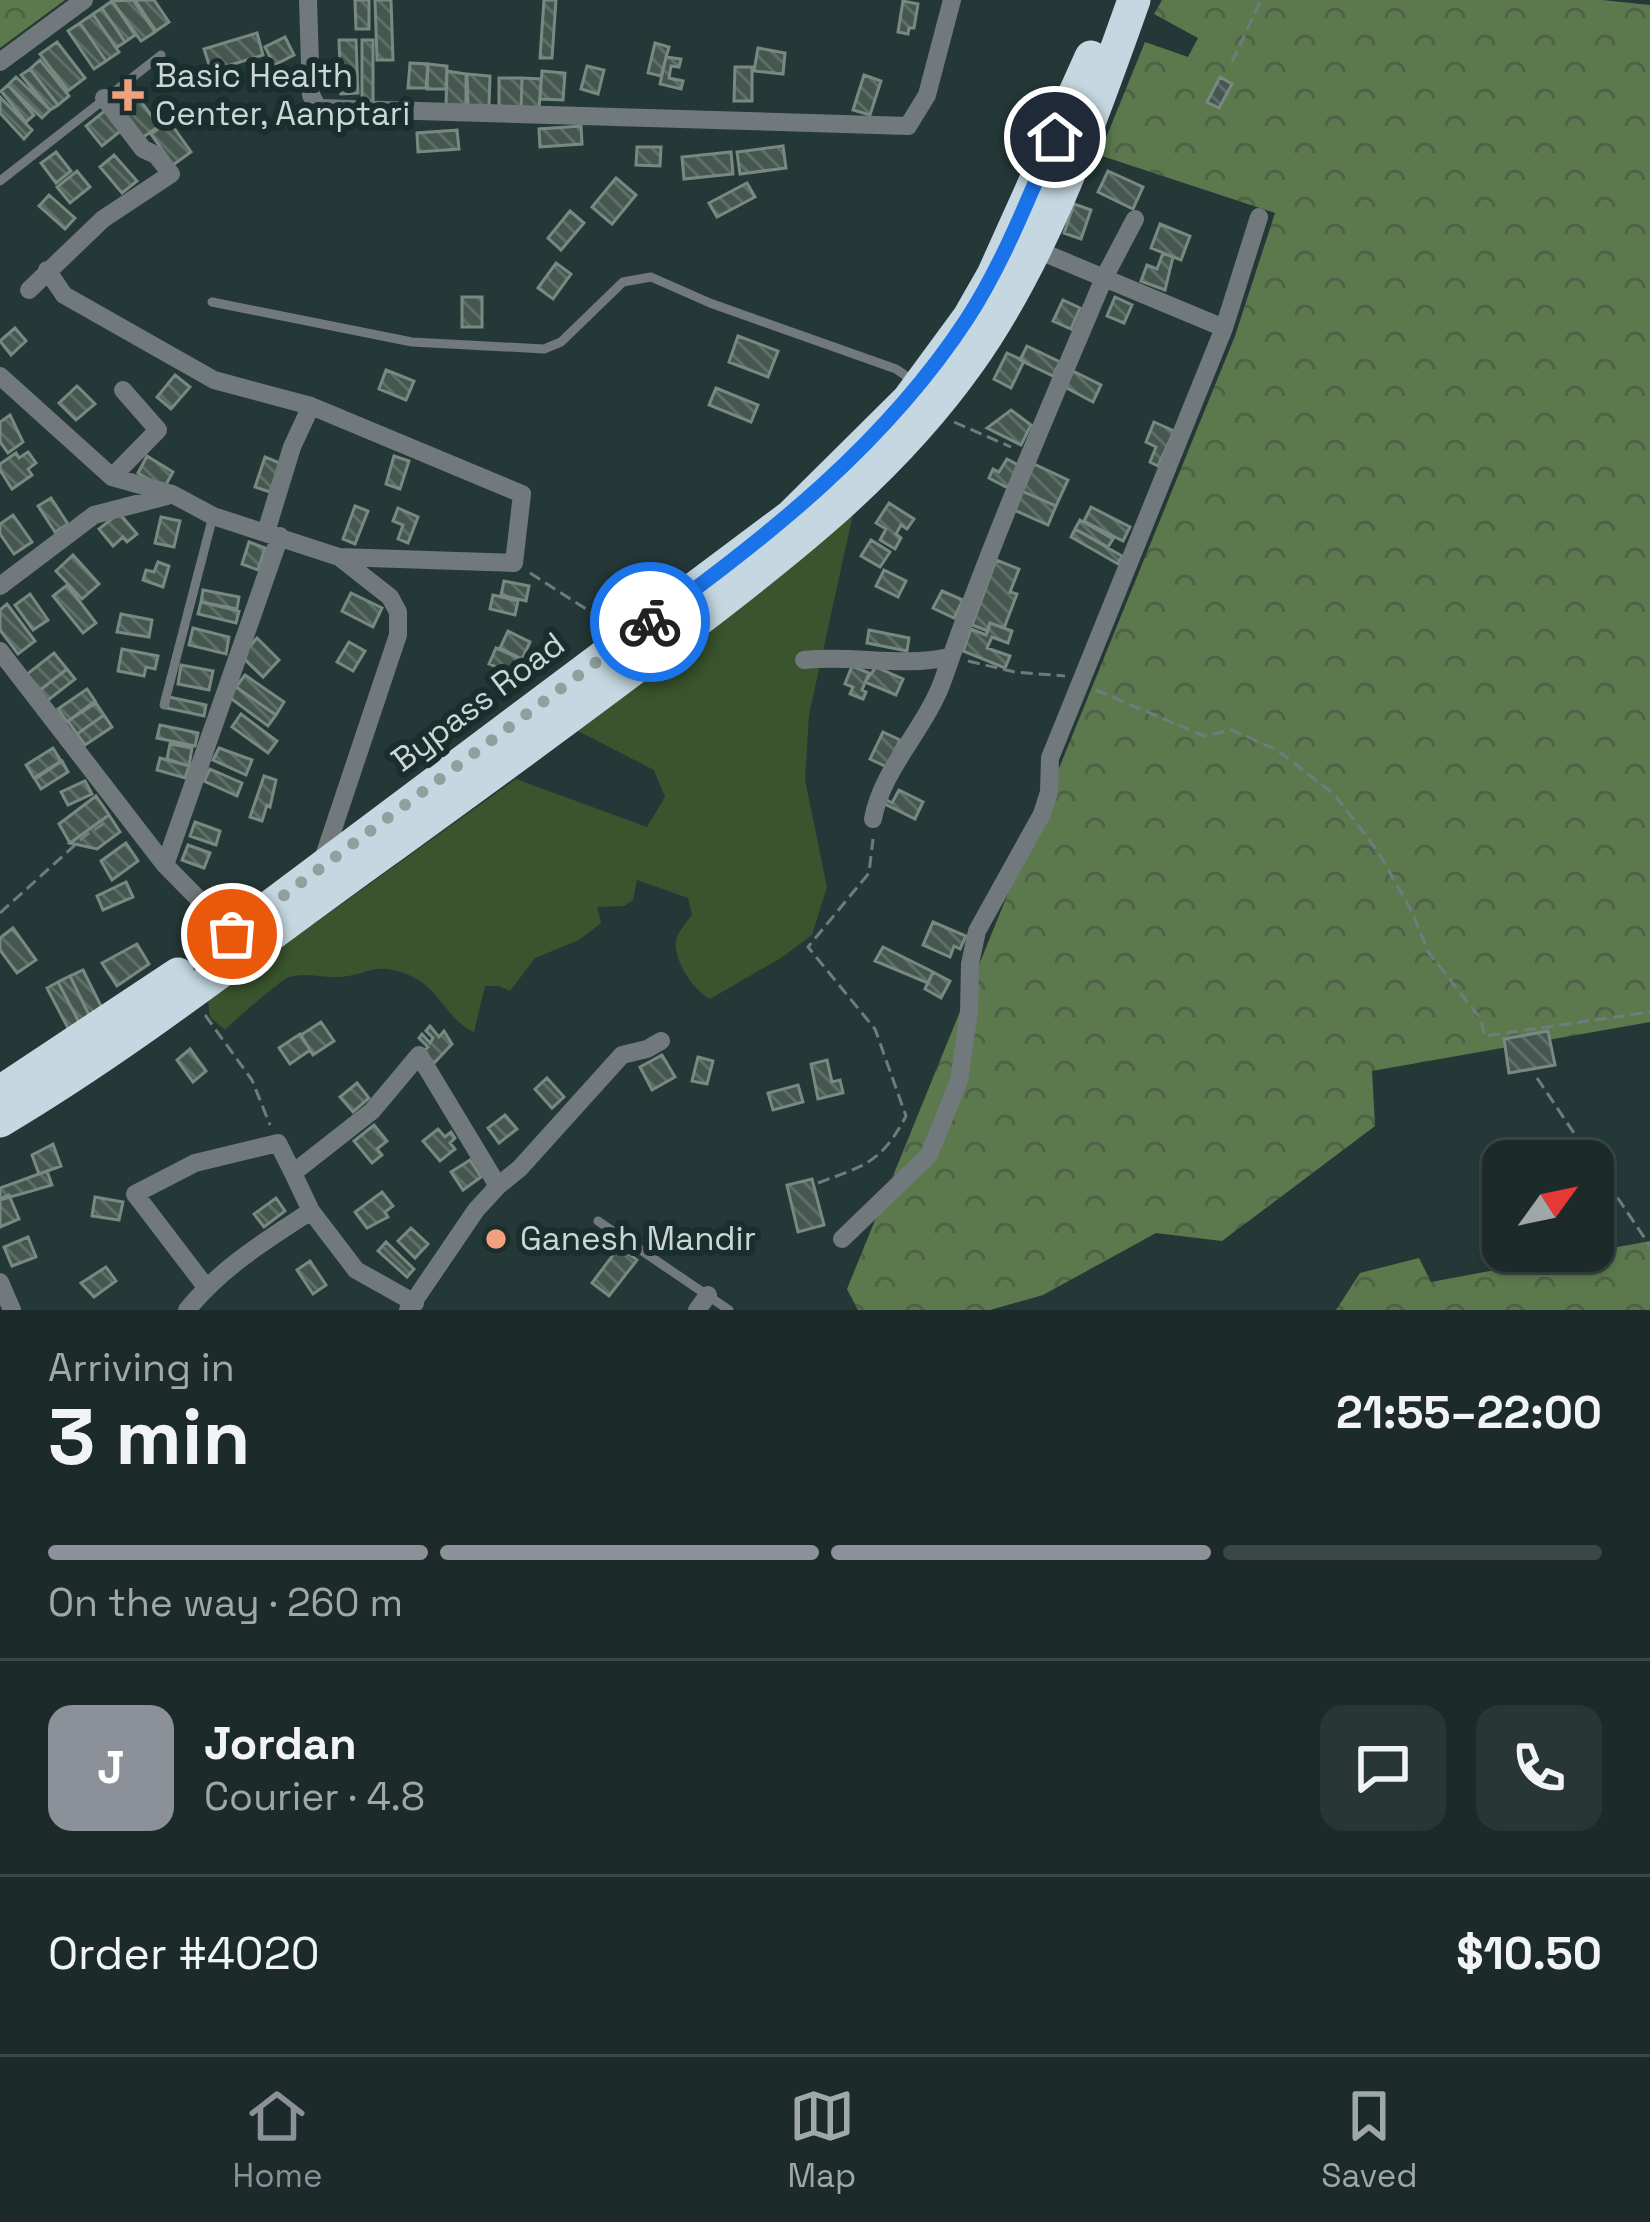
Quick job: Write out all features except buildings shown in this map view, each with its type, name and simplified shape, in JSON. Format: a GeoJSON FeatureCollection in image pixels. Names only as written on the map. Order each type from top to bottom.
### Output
{"type":"FeatureCollection","features":[{"type":"Feature","properties":{"kind":"highway","name":"Bypass Road"},"geometry":{"type":"LineString","coordinates":[[0,1121],[118,1046],[764,569],[836,510],[920,399],[993,275],[1089,63],[1111,0]]}},
{"type":"Feature","properties":{"kind":"highway","name":"Bypass Road"},"geometry":{"type":"LineString","coordinates":[[0,1093],[146,997],[630,637],[791,515],[920,399],[1001,314],[1035,249],[1134,0]]}},
{"type":"Feature","properties":{"kind":"street"},"geometry":{"type":"LineString","coordinates":[[0,62],[84,0]]}},
{"type":"Feature","properties":{"kind":"street"},"geometry":{"type":"LineString","coordinates":[[308,0],[311,95],[318,108],[908,126],[927,95],[952,0]]}},
{"type":"Feature","properties":{"kind":"street"},"geometry":{"type":"LineString","coordinates":[[29,290],[104,219],[171,174],[156,154],[143,149],[104,98]]}},
{"type":"Feature","properties":{"kind":"street"},"geometry":{"type":"LineString","coordinates":[[842,1239],[928,1156],[936,1138],[959,1080],[977,932],[1042,814],[1049,792],[1050,758],[1224,328],[1259,218]]}},
{"type":"Feature","properties":{"kind":"street"},"geometry":{"type":"LineString","coordinates":[[874,819],[877,799],[924,720],[1103,278],[1135,219]]}},
{"type":"Feature","properties":{"kind":"street"},"geometry":{"type":"LineString","coordinates":[[1035,249],[1224,328]]}},
{"type":"Feature","properties":{"kind":"street"},"geometry":{"type":"LineString","coordinates":[[0,376],[112,477],[172,494],[213,516],[339,557],[514,563],[522,494],[311,406],[214,380],[64,295],[47,270]]}},
{"type":"Feature","properties":{"kind":"street"},"geometry":{"type":"LineString","coordinates":[[112,477],[158,430],[123,390]]}},
{"type":"Feature","properties":{"kind":"street"},"geometry":{"type":"LineString","coordinates":[[165,865],[273,534],[292,447],[311,406]]}},
{"type":"Feature","properties":{"kind":"street"},"geometry":{"type":"LineString","coordinates":[[0,586],[94,514],[172,494]]}},
{"type":"Feature","properties":{"kind":"street"},"geometry":{"type":"LineString","coordinates":[[320,867],[398,635],[398,612],[390,597],[339,557]]}},
{"type":"Feature","properties":{"kind":"street"},"geometry":{"type":"LineString","coordinates":[[0,651],[165,865],[232,934]]}},
{"type":"Feature","properties":{"kind":"street"},"geometry":{"type":"LineString","coordinates":[[804,660],[835,656],[927,662],[949,657]]}},
{"type":"Feature","properties":{"kind":"street"},"geometry":{"type":"LineString","coordinates":[[206,1287],[135,1194],[195,1163],[278,1143],[311,1211],[356,1270],[411,1306],[476,1210],[498,1186],[520,1168],[622,1055],[661,1041]]}},
{"type":"Feature","properties":{"kind":"street"},"geometry":{"type":"LineString","coordinates":[[293,1173],[372,1111],[418,1055],[498,1186]]}},
{"type":"Feature","properties":{"kind":"street"},"geometry":{"type":"LineString","coordinates":[[187,1310],[241,1256],[311,1211]]}},
{"type":"Feature","properties":{"kind":"street"},"geometry":{"type":"LineString","coordinates":[[0,1282],[12,1310]]}},
{"type":"Feature","properties":{"kind":"lane"},"geometry":{"type":"LineString","coordinates":[[0,181],[160,55]]}},
{"type":"Feature","properties":{"kind":"lane"},"geometry":{"type":"LineString","coordinates":[[212,302],[412,341],[544,349],[562,342],[623,282],[651,277],[896,369],[920,399]]}},
{"type":"Feature","properties":{"kind":"lane"},"geometry":{"type":"LineString","coordinates":[[164,706],[213,516]]}},
{"type":"Feature","properties":{"kind":"lane"},"geometry":{"type":"LineString","coordinates":[[598,1221],[703,1303],[729,1310]]}},
{"type":"Feature","properties":{"kind":"path"},"geometry":{"type":"LineString","coordinates":[[1232,62],[1261,0]]}},
{"type":"Feature","properties":{"kind":"path"},"geometry":{"type":"LineString","coordinates":[[920,399],[1029,455]]}},
{"type":"Feature","properties":{"kind":"path"},"geometry":{"type":"LineString","coordinates":[[514,563],[630,637]]}},
{"type":"Feature","properties":{"kind":"path"},"geometry":{"type":"LineString","coordinates":[[949,657],[1080,681],[1204,736],[1232,730],[1277,750],[1334,794],[1377,850],[1429,952],[1480,1018],[1485,1036],[1650,1012]]}},
{"type":"Feature","properties":{"kind":"path"},"geometry":{"type":"LineString","coordinates":[[0,913],[86,836],[123,811]]}},
{"type":"Feature","properties":{"kind":"path"},"geometry":{"type":"LineString","coordinates":[[818,1183],[862,1167],[889,1150],[906,1116],[875,1029],[808,947],[868,873],[874,819]]}},
{"type":"Feature","properties":{"kind":"path"},"geometry":{"type":"LineString","coordinates":[[189,994],[252,1081],[278,1143]]}},
{"type":"Feature","properties":{"kind":"path"},"geometry":{"type":"LineString","coordinates":[[1537,1078],[1650,1246]]}},
{"type":"Feature","properties":{"kind":"green space"},"geometry":{"type":"Polygon","coordinates":[[[0,0],[65,0],[0,48],[0,0]]]}},
{"type":"Feature","properties":{"kind":"green space"},"geometry":{"type":"Polygon","coordinates":[[[1162,0],[1602,0],[1650,5],[1650,1022],[1372,1071],[1375,1126],[1222,1241],[1156,1233],[1043,1295],[990,1310],[858,1310],[847,1289],[1235,336],[1275,213],[1099,155],[1145,42],[1188,57],[1198,38],[1154,14],[1162,0]]]}},
{"type":"Feature","properties":{"kind":"green space"},"geometry":{"type":"Polygon","coordinates":[[[854,509],[809,715],[805,780],[827,887],[812,935],[710,999],[686,974],[676,949],[678,934],[692,915],[688,898],[637,880],[633,900],[624,906],[597,907],[601,923],[579,940],[535,958],[510,991],[485,986],[474,1032],[457,1021],[422,983],[388,969],[345,977],[293,976],[225,1030],[210,1017],[208,1000],[516,779],[647,827],[665,797],[654,770],[576,730],[854,509]]]}},
{"type":"Feature","properties":{"kind":"green space"},"geometry":{"type":"Polygon","coordinates":[[[1650,1241],[1650,1310],[1336,1310],[1360,1273],[1419,1258],[1431,1282],[1484,1272],[1614,1272],[1614,1248],[1650,1241]]]}},
{"type":"Feature","properties":{"kind":"way so far"},"geometry":{"type":"LineString","coordinates":[[232,934],[650,622]]}},
{"type":"Feature","properties":{"kind":"place","name":"Basic Health Center, Aanptari"},"geometry":{"type":"Point","coordinates":[128,95]}},
{"type":"Feature","properties":{"kind":"place","name":"Ganesh Mandir"},"geometry":{"type":"Point","coordinates":[496,1239]}},
{"type":"Feature","properties":{"kind":"route"},"geometry":{"type":"LineString","coordinates":[[650,622],[791,515],[908,400],[993,275],[1055,137]]}}]}
